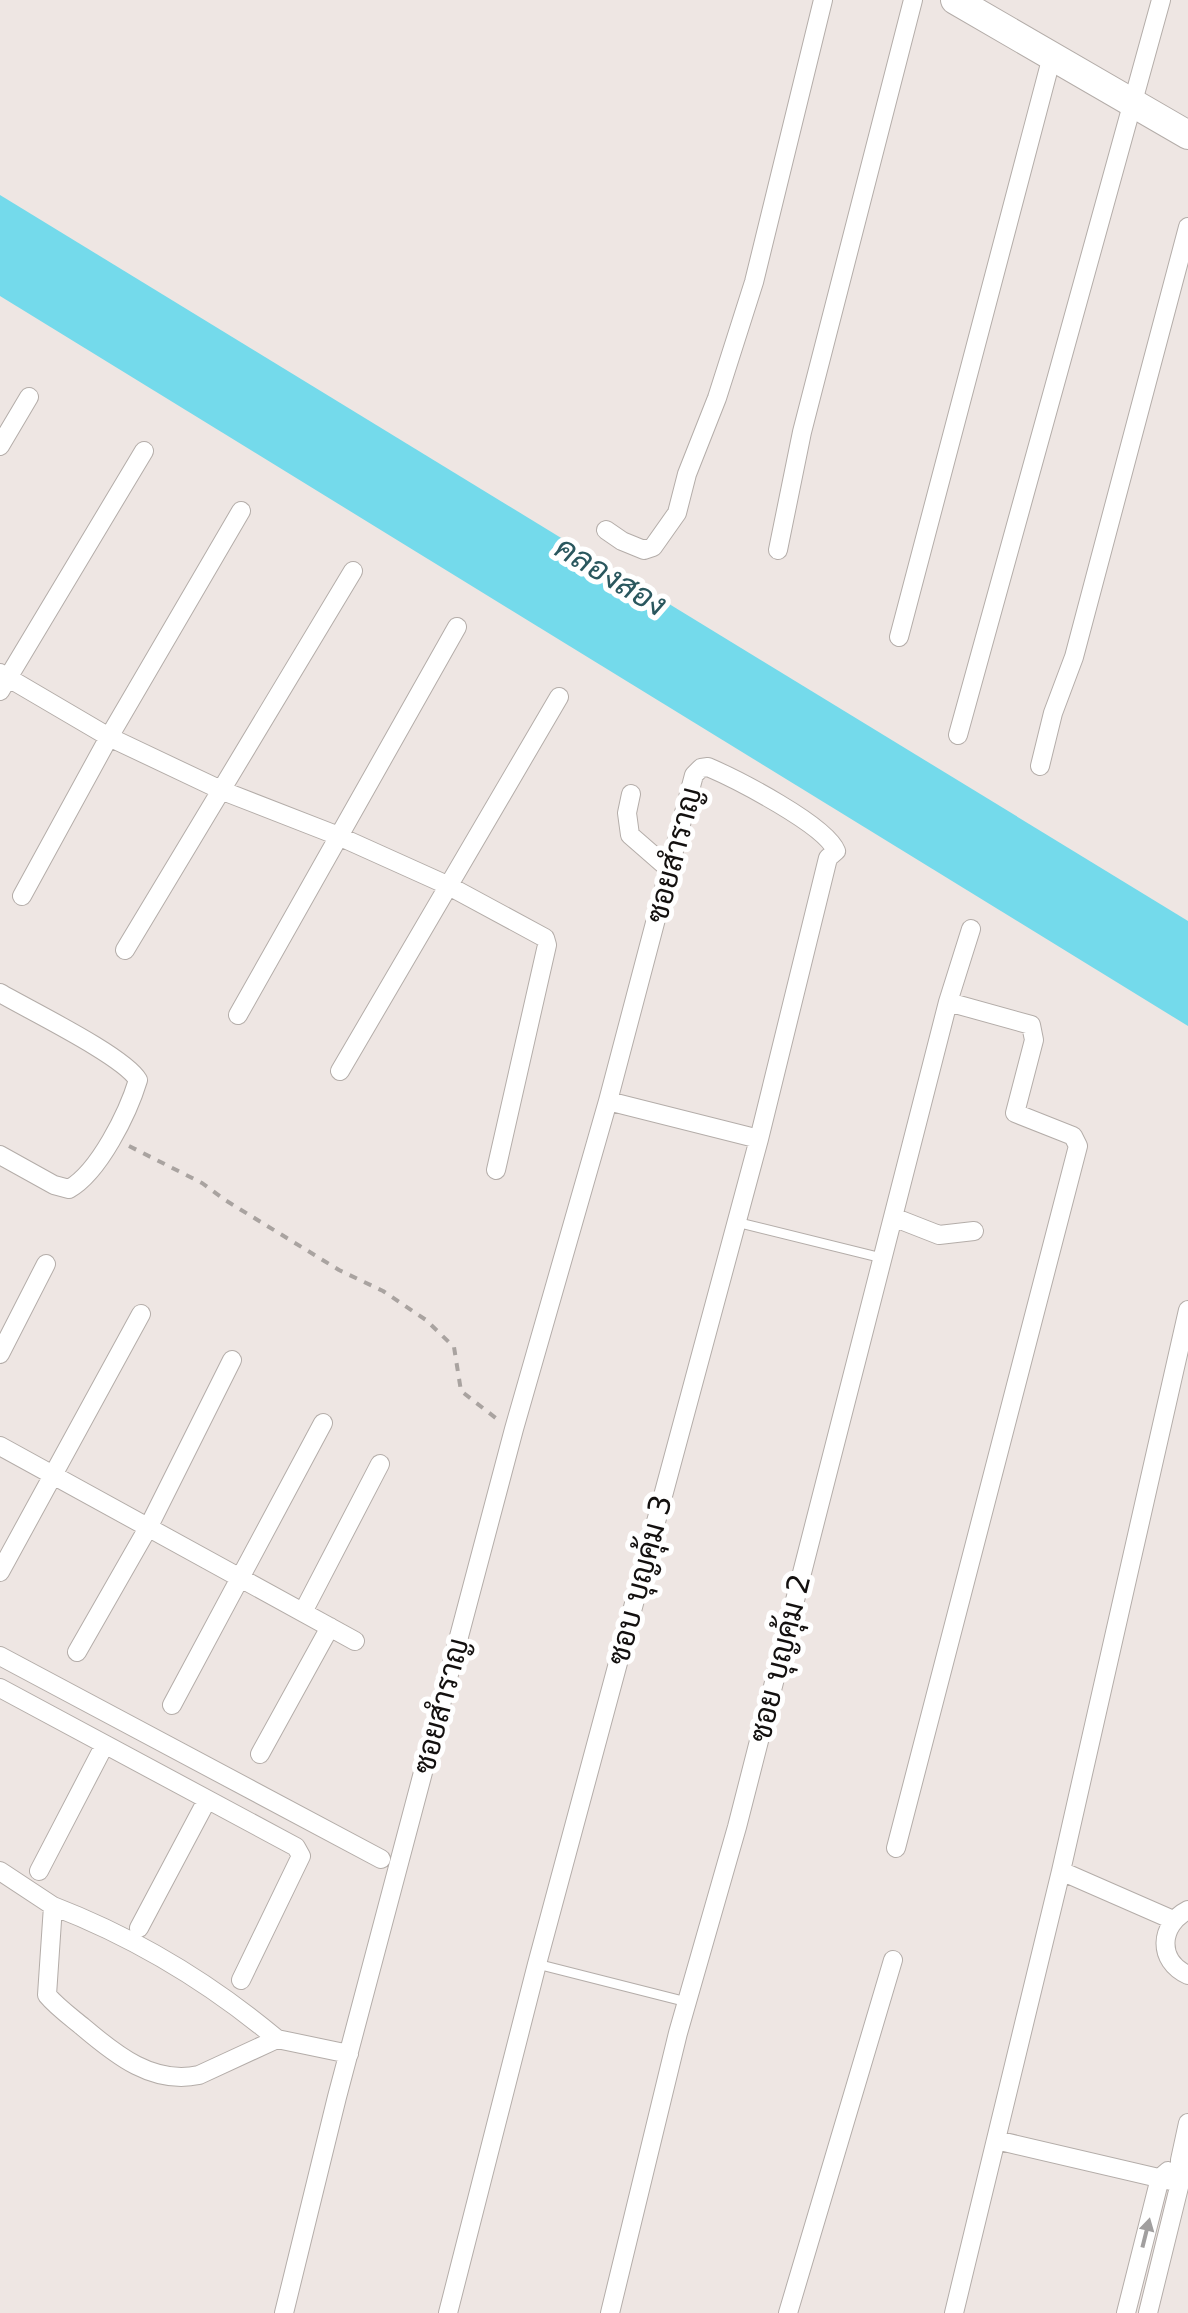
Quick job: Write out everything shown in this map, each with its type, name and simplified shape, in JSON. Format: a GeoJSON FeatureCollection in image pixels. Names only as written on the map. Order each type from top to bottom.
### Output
{"type":"FeatureCollection","features":[{"type":"Feature","properties":{"kind":"street"},"geometry":{"type":"LineString","coordinates":[[606,530],[644,550],[653,547],[677,513],[754,282],[824,0]]}},
{"type":"Feature","properties":{"kind":"street"},"geometry":{"type":"LineString","coordinates":[[778,550],[802,432],[913,0]]}},
{"type":"Feature","properties":{"kind":"street"},"geometry":{"type":"LineString","coordinates":[[954,0],[1188,135]]}},
{"type":"Feature","properties":{"kind":"street"},"geometry":{"type":"LineString","coordinates":[[958,735],[1161,0]]}},
{"type":"Feature","properties":{"kind":"street"},"geometry":{"type":"LineString","coordinates":[[900,637],[1052,56]]}},
{"type":"Feature","properties":{"kind":"street"},"geometry":{"type":"LineString","coordinates":[[1040,766],[1053,713],[1079,638],[1188,227]]}},
{"type":"Feature","properties":{"kind":"street"},"geometry":{"type":"LineString","coordinates":[[0,446],[29,397]]}},
{"type":"Feature","properties":{"kind":"street"},"geometry":{"type":"LineString","coordinates":[[144,451],[2,681],[223,791],[336,835],[447,885],[541,934],[547,945],[496,1170]]}},
{"type":"Feature","properties":{"kind":"street"},"geometry":{"type":"LineString","coordinates":[[22,896],[241,511]]}},
{"type":"Feature","properties":{"kind":"street"},"geometry":{"type":"LineString","coordinates":[[126,950],[353,572]]}},
{"type":"Feature","properties":{"kind":"street"},"geometry":{"type":"LineString","coordinates":[[238,1014],[456,627]]}},
{"type":"Feature","properties":{"kind":"street"},"geometry":{"type":"LineString","coordinates":[[340,1071],[559,697]]}},
{"type":"Feature","properties":{"kind":"street","name":"ซอยสำราญ"},"geometry":{"type":"LineString","coordinates":[[284,2313],[514,1429],[608,1101],[694,776],[708,767],[777,804],[832,840],[836,851]]}},
{"type":"Feature","properties":{"kind":"street"},"geometry":{"type":"LineString","coordinates":[[631,794],[627,813],[630,835],[670,868]]}},
{"type":"Feature","properties":{"kind":"street","name":"ซอบ บุญคุ้ม 3"},"geometry":{"type":"LineString","coordinates":[[448,2313],[537,1964],[759,1139],[828,858],[836,851]]}},
{"type":"Feature","properties":{"kind":"street","name":"ซอย บุญคุ้ม 2"},"geometry":{"type":"LineString","coordinates":[[610,2313],[687,2002],[737,1827],[948,1002],[971,929]]}},
{"type":"Feature","properties":{"kind":"street"},"geometry":{"type":"LineString","coordinates":[[0,993],[112,1058],[138,1080],[111,1138],[87,1173],[69,1189],[54,1185],[0,1155]]}},
{"type":"Feature","properties":{"kind":"street"},"geometry":{"type":"LineString","coordinates":[[896,1848],[1078,1146],[1073,1136],[1014,1113],[1034,1040],[1031,1025],[948,1002]]}},
{"type":"Feature","properties":{"kind":"street"},"geometry":{"type":"LineString","coordinates":[[608,1101],[759,1139]]}},
{"type":"Feature","properties":{"kind":"street"},"geometry":{"type":"LineString","coordinates":[[892,1217],[938,1235],[974,1231]]}},
{"type":"Feature","properties":{"kind":"street"},"geometry":{"type":"LineString","coordinates":[[0,1354],[46,1264]]}},
{"type":"Feature","properties":{"kind":"street"},"geometry":{"type":"LineString","coordinates":[[954,2313],[1061,1871],[1188,1310]]}},
{"type":"Feature","properties":{"kind":"street"},"geometry":{"type":"LineString","coordinates":[[0,1572],[141,1314]]}},
{"type":"Feature","properties":{"kind":"street"},"geometry":{"type":"LineString","coordinates":[[77,1652],[149,1526],[232,1360]]}},
{"type":"Feature","properties":{"kind":"street"},"geometry":{"type":"LineString","coordinates":[[172,1705],[323,1424]]}},
{"type":"Feature","properties":{"kind":"street"},"geometry":{"type":"LineString","coordinates":[[0,1446],[354,1641]]}},
{"type":"Feature","properties":{"kind":"street"},"geometry":{"type":"LineString","coordinates":[[302,1612],[380,1464]]}},
{"type":"Feature","properties":{"kind":"street"},"geometry":{"type":"LineString","coordinates":[[260,1754],[330,1627]]}},
{"type":"Feature","properties":{"kind":"street"},"geometry":{"type":"LineString","coordinates":[[0,1656],[380,1859]]}},
{"type":"Feature","properties":{"kind":"street"},"geometry":{"type":"LineString","coordinates":[[0,1688],[300,1852],[240,1980]]}},
{"type":"Feature","properties":{"kind":"street"},"geometry":{"type":"LineString","coordinates":[[39,1871],[104,1746]]}},
{"type":"Feature","properties":{"kind":"street"},"geometry":{"type":"LineString","coordinates":[[140,1928],[206,1800]]}},
{"type":"Feature","properties":{"kind":"street"},"geometry":{"type":"LineString","coordinates":[[0,1871],[53,1906],[153,1951],[278,2039],[349,2054]]}},
{"type":"Feature","properties":{"kind":"street"},"geometry":{"type":"LineString","coordinates":[[1061,1871],[1181,1915],[1164,1940],[1173,1966],[1188,1975]]}},
{"type":"Feature","properties":{"kind":"street"},"geometry":{"type":"LineString","coordinates":[[53,1906],[47,1995],[117,2056],[143,2070],[185,2078],[278,2039]]}},
{"type":"Feature","properties":{"kind":"street"},"geometry":{"type":"LineString","coordinates":[[788,2313],[893,1960]]}},
{"type":"Feature","properties":{"kind":"street"},"geometry":{"type":"LineString","coordinates":[[1148,2313],[1180,2183],[1180,2160],[1188,2123]]}},
{"type":"Feature","properties":{"kind":"street"},"geometry":{"type":"LineString","coordinates":[[996,2140],[1180,2183]]}},
{"type":"Feature","properties":{"kind":"street"},"geometry":{"type":"LineString","coordinates":[[1126,2313],[1160,2178],[1180,2160]]}},
{"type":"Feature","properties":{"kind":"lane"},"geometry":{"type":"LineString","coordinates":[[736,1222],[882,1258]]}},
{"type":"Feature","properties":{"kind":"lane"},"geometry":{"type":"LineString","coordinates":[[537,1964],[687,2002]]}},
{"type":"Feature","properties":{"kind":"path"},"geometry":{"type":"LineString","coordinates":[[111,1138],[202,1183],[426,1320],[454,1348],[460,1391],[514,1429]]}},
{"type":"Feature","properties":{"kind":"water","name":"คลองสอง"},"geometry":{"type":"Polygon","coordinates":[[[0,195],[1188,921],[1188,1026],[0,296],[0,195]]]}}]}
